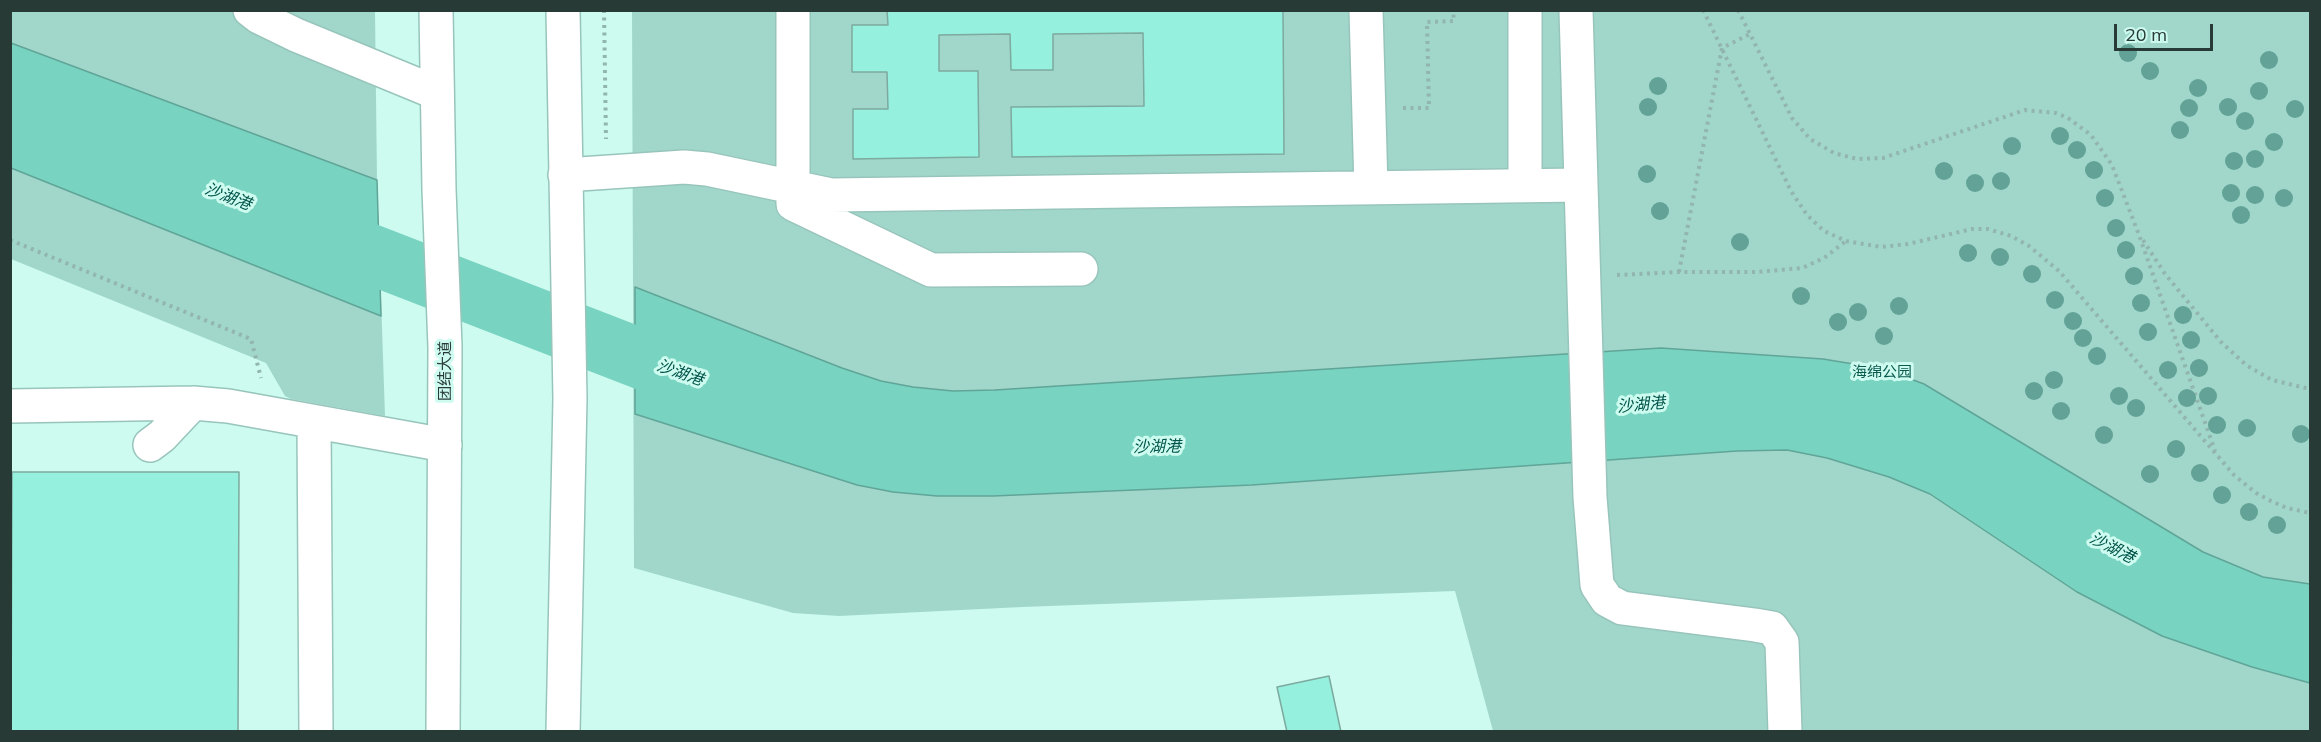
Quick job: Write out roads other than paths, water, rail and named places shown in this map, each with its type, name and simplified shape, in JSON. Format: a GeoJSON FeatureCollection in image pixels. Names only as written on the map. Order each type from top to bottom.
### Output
{"type":"FeatureCollection","features":[{"type":"Feature","properties":{"kind":"main road"},"geometry":{"type":"LineString","coordinates":[[250,10],[259,17],[296,35],[437,93]]}},
{"type":"Feature","properties":{"kind":"main road","name":"团结大道"},"geometry":{"type":"LineString","coordinates":[[436,10],[445,346],[443,732]]}},
{"type":"Feature","properties":{"kind":"main road"},"geometry":{"type":"LineString","coordinates":[[563,10],[570,399],[563,732]]}},
{"type":"Feature","properties":{"kind":"main road"},"geometry":{"type":"LineString","coordinates":[[793,10],[793,204],[931,270],[1081,269]]}},
{"type":"Feature","properties":{"kind":"main road"},"geometry":{"type":"LineString","coordinates":[[1366,10],[1371,188]]}},
{"type":"Feature","properties":{"kind":"main road"},"geometry":{"type":"LineString","coordinates":[[1525,10],[1526,185]]}},
{"type":"Feature","properties":{"kind":"main road"},"geometry":{"type":"LineString","coordinates":[[1576,10],[1590,496],[1595,577],[1607,600],[1622,608],[1772,628],[1782,642],[1785,732]]}},
{"type":"Feature","properties":{"kind":"main road"},"geometry":{"type":"LineString","coordinates":[[566,176],[684,167],[831,195],[1581,185]]}},
{"type":"Feature","properties":{"kind":"main road"},"geometry":{"type":"LineString","coordinates":[[10,406],[193,403],[228,406],[445,445]]}},
{"type":"Feature","properties":{"kind":"main road"},"geometry":{"type":"LineString","coordinates":[[150,445],[162,436],[193,403]]}},
{"type":"Feature","properties":{"kind":"main road"},"geometry":{"type":"LineString","coordinates":[[314,422],[316,732]]}},
{"type":"Feature","properties":{"kind":"water"},"geometry":{"type":"Polygon","coordinates":[[[11,43],[377,180],[381,316],[11,168],[11,43]]]}},
{"type":"Feature","properties":{"kind":"water"},"geometry":{"type":"Polygon","coordinates":[[[635,287],[881,381],[953,391],[1661,348],[1823,359],[1884,369],[1924,384],[2203,552],[2263,577],[2310,584],[2310,683],[2252,667],[2162,636],[2077,592],[1930,494],[1889,477],[1827,458],[1787,450],[1737,451],[1252,485],[993,496],[937,496],[893,492],[857,485],[635,414],[635,287]]]}},
{"type":"Feature","properties":{"kind":"waterway","name":"沙湖港"},"geometry":{"type":"LineString","coordinates":[[303,228],[662,367],[713,384]]}},
{"type":"Feature","properties":{"kind":"park label","name":"海绵公园"},"geometry":{"type":"Point","coordinates":[1882,372]}}]}
